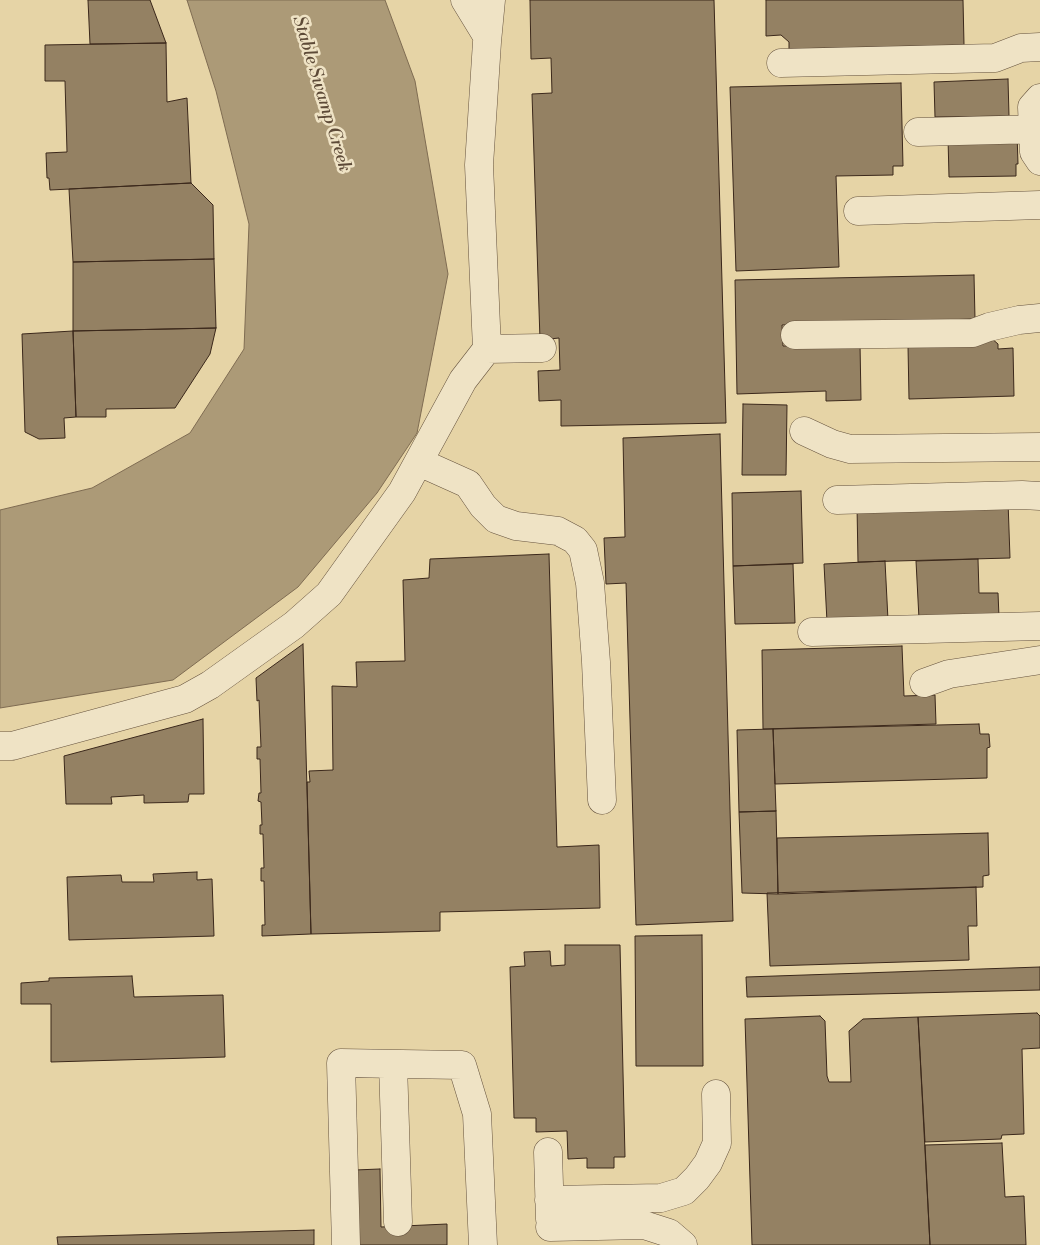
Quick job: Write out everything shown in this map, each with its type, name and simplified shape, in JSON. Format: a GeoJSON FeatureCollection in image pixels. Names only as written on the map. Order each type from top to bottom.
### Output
{"type":"FeatureCollection","features":[{"type":"Feature","properties":{"kind":"street"},"geometry":{"type":"LineString","coordinates":[[465,0],[487,36]]}},
{"type":"Feature","properties":{"kind":"street"},"geometry":{"type":"LineString","coordinates":[[0,746],[12,746],[185,699],[210,685],[294,625],[329,594],[402,492],[463,380],[487,349],[478,165],[491,0]]}},
{"type":"Feature","properties":{"kind":"street"},"geometry":{"type":"LineString","coordinates":[[781,63],[995,58],[1021,48],[1040,47]]}},
{"type":"Feature","properties":{"kind":"street"},"geometry":{"type":"LineString","coordinates":[[1040,98],[1032,107],[1036,129],[1034,152],[1040,161]]}},
{"type":"Feature","properties":{"kind":"street"},"geometry":{"type":"LineString","coordinates":[[918,132],[1036,129]]}},
{"type":"Feature","properties":{"kind":"street"},"geometry":{"type":"LineString","coordinates":[[858,211],[1040,205]]}},
{"type":"Feature","properties":{"kind":"street"},"geometry":{"type":"LineString","coordinates":[[795,336],[973,333],[1019,320],[1040,318]]}},
{"type":"Feature","properties":{"kind":"street"},"geometry":{"type":"LineString","coordinates":[[487,349],[542,348]]}},
{"type":"Feature","properties":{"kind":"street"},"geometry":{"type":"LineString","coordinates":[[804,431],[832,444],[850,449],[1040,447]]}},
{"type":"Feature","properties":{"kind":"street"},"geometry":{"type":"LineString","coordinates":[[419,462],[468,484],[483,506],[496,519],[516,526],[558,531],[575,540],[583,550],[590,583],[596,662],[602,800]]}},
{"type":"Feature","properties":{"kind":"street"},"geometry":{"type":"LineString","coordinates":[[837,500],[1040,496]]}},
{"type":"Feature","properties":{"kind":"street"},"geometry":{"type":"LineString","coordinates":[[812,632],[1040,626]]}},
{"type":"Feature","properties":{"kind":"street"},"geometry":{"type":"LineString","coordinates":[[924,683],[949,674],[1040,660]]}},
{"type":"Feature","properties":{"kind":"street"},"geometry":{"type":"LineString","coordinates":[[346,1245],[341,1063],[462,1065],[477,1114],[482,1245]]}},
{"type":"Feature","properties":{"kind":"street"},"geometry":{"type":"LineString","coordinates":[[393,1064],[398,1222]]}},
{"type":"Feature","properties":{"kind":"street"},"geometry":{"type":"LineString","coordinates":[[549,1200],[661,1198],[684,1191],[702,1171],[717,1143],[716,1094]]}},
{"type":"Feature","properties":{"kind":"street"},"geometry":{"type":"LineString","coordinates":[[548,1152],[550,1236],[644,1225],[669,1233],[683,1245]]}},
{"type":"Feature","properties":{"kind":"water","name":"Stable Swamp Creek"},"geometry":{"type":"Polygon","coordinates":[[[187,0],[385,0],[415,81],[448,274],[417,433],[377,493],[298,587],[173,680],[0,708],[0,510],[92,488],[190,433],[244,349],[249,224],[216,91],[187,0]]]}},
{"type":"Feature","properties":{"kind":"building"},"geometry":{"type":"Polygon","coordinates":[[[88,0],[150,0],[166,43],[90,44],[88,0]]]}},
{"type":"Feature","properties":{"kind":"building"},"geometry":{"type":"Polygon","coordinates":[[[530,0],[714,0],[726,423],[561,426],[561,400],[539,401],[538,371],[560,370],[559,338],[540,340],[532,94],[552,93],[551,58],[531,59],[530,0]]]}},
{"type":"Feature","properties":{"kind":"building"},"geometry":{"type":"Polygon","coordinates":[[[766,0],[963,0],[964,45],[789,49],[789,42],[781,35],[766,36],[766,0]]]}},
{"type":"Feature","properties":{"kind":"building"},"geometry":{"type":"Polygon","coordinates":[[[166,43],[167,102],[187,98],[191,183],[50,190],[49,178],[47,178],[46,153],[67,152],[65,81],[45,81],[45,45],[166,43]]]}},
{"type":"Feature","properties":{"kind":"building"},"geometry":{"type":"Polygon","coordinates":[[[1008,79],[1009,116],[935,117],[934,82],[1008,79]]]}},
{"type":"Feature","properties":{"kind":"building"},"geometry":{"type":"Polygon","coordinates":[[[901,83],[903,166],[893,166],[893,175],[836,176],[839,267],[736,271],[730,87],[901,83]]]}},
{"type":"Feature","properties":{"kind":"building"},"geometry":{"type":"Polygon","coordinates":[[[1017,133],[1018,164],[1016,164],[1016,176],[949,177],[948,138],[1017,133]]]}},
{"type":"Feature","properties":{"kind":"building"},"geometry":{"type":"Polygon","coordinates":[[[191,183],[213,205],[214,259],[73,262],[69,189],[191,183]]]}},
{"type":"Feature","properties":{"kind":"building"},"geometry":{"type":"Polygon","coordinates":[[[214,259],[216,328],[73,331],[73,262],[214,259]]]}},
{"type":"Feature","properties":{"kind":"building"},"geometry":{"type":"Polygon","coordinates":[[[974,275],[975,319],[782,325],[783,346],[860,344],[861,400],[826,401],[826,391],[737,394],[735,280],[974,275]]]}},
{"type":"Feature","properties":{"kind":"building"},"geometry":{"type":"Polygon","coordinates":[[[216,328],[210,354],[175,408],[106,409],[106,417],[76,417],[73,331],[216,328]]]}},
{"type":"Feature","properties":{"kind":"building"},"geometry":{"type":"Polygon","coordinates":[[[73,331],[76,417],[64,418],[65,438],[39,439],[25,432],[22,334],[73,331]]]}},
{"type":"Feature","properties":{"kind":"building"},"geometry":{"type":"Polygon","coordinates":[[[991,338],[998,344],[998,349],[1013,348],[1014,396],[909,399],[908,346],[991,338]]]}},
{"type":"Feature","properties":{"kind":"building"},"geometry":{"type":"Polygon","coordinates":[[[743,404],[787,405],[786,475],[742,475],[743,404]]]}},
{"type":"Feature","properties":{"kind":"building"},"geometry":{"type":"Polygon","coordinates":[[[720,434],[733,921],[636,925],[626,583],[606,584],[604,538],[625,537],[623,438],[720,434]]]}},
{"type":"Feature","properties":{"kind":"building"},"geometry":{"type":"Polygon","coordinates":[[[801,491],[803,563],[733,566],[732,493],[801,491]]]}},
{"type":"Feature","properties":{"kind":"building"},"geometry":{"type":"Polygon","coordinates":[[[1008,501],[1010,558],[858,562],[857,506],[1008,501]]]}},
{"type":"Feature","properties":{"kind":"building"},"geometry":{"type":"Polygon","coordinates":[[[549,554],[557,847],[599,845],[600,908],[440,912],[440,931],[311,934],[307,782],[310,782],[309,771],[333,770],[332,686],[357,687],[356,662],[405,661],[403,580],[429,578],[430,559],[549,554]]]}},
{"type":"Feature","properties":{"kind":"building"},"geometry":{"type":"Polygon","coordinates":[[[978,559],[979,593],[998,593],[999,617],[919,619],[916,561],[978,559]]]}},
{"type":"Feature","properties":{"kind":"building"},"geometry":{"type":"Polygon","coordinates":[[[885,561],[888,620],[827,622],[824,564],[885,561]]]}},
{"type":"Feature","properties":{"kind":"building"},"geometry":{"type":"Polygon","coordinates":[[[793,564],[795,623],[735,624],[733,566],[793,564]]]}},
{"type":"Feature","properties":{"kind":"building"},"geometry":{"type":"Polygon","coordinates":[[[303,644],[311,934],[262,936],[262,925],[265,925],[264,881],[261,881],[261,868],[264,868],[263,834],[260,834],[260,825],[262,825],[261,802],[258,801],[259,793],[261,793],[260,759],[257,759],[257,747],[261,747],[256,678],[303,644]]]}},
{"type":"Feature","properties":{"kind":"building"},"geometry":{"type":"Polygon","coordinates":[[[902,646],[904,696],[935,695],[936,724],[763,729],[762,650],[902,646]]]}},
{"type":"Feature","properties":{"kind":"building"},"geometry":{"type":"Polygon","coordinates":[[[203,719],[204,794],[189,794],[188,802],[144,803],[144,795],[111,797],[112,804],[66,804],[64,756],[203,719]]]}},
{"type":"Feature","properties":{"kind":"building"},"geometry":{"type":"Polygon","coordinates":[[[979,724],[980,734],[989,734],[990,747],[987,748],[987,778],[775,784],[773,729],[979,724]]]}},
{"type":"Feature","properties":{"kind":"building"},"geometry":{"type":"Polygon","coordinates":[[[773,729],[776,811],[739,812],[737,730],[773,729]]]}},
{"type":"Feature","properties":{"kind":"building"},"geometry":{"type":"Polygon","coordinates":[[[776,811],[778,894],[742,893],[739,812],[776,811]]]}},
{"type":"Feature","properties":{"kind":"building"},"geometry":{"type":"Polygon","coordinates":[[[988,833],[989,875],[983,876],[983,887],[778,894],[777,838],[988,833]]]}},
{"type":"Feature","properties":{"kind":"building"},"geometry":{"type":"Polygon","coordinates":[[[197,872],[197,880],[212,879],[214,936],[69,940],[67,877],[121,875],[122,882],[154,882],[153,874],[197,872]]]}},
{"type":"Feature","properties":{"kind":"building"},"geometry":{"type":"Polygon","coordinates":[[[976,887],[977,926],[968,926],[969,960],[770,966],[767,893],[976,887]]]}},
{"type":"Feature","properties":{"kind":"building"},"geometry":{"type":"Polygon","coordinates":[[[702,935],[703,1066],[636,1066],[635,936],[702,935]]]}},
{"type":"Feature","properties":{"kind":"building"},"geometry":{"type":"Polygon","coordinates":[[[565,945],[620,945],[625,1157],[614,1157],[614,1168],[587,1168],[587,1158],[568,1159],[567,1131],[536,1132],[536,1118],[514,1118],[510,967],[525,966],[524,952],[550,951],[551,966],[565,965],[565,945]]]}},
{"type":"Feature","properties":{"kind":"building"},"geometry":{"type":"Polygon","coordinates":[[[1040,967],[1040,990],[747,997],[746,977],[1040,967]]]}},
{"type":"Feature","properties":{"kind":"building"},"geometry":{"type":"Polygon","coordinates":[[[132,976],[134,997],[223,995],[225,1057],[51,1062],[51,1004],[21,1004],[21,983],[49,981],[49,978],[132,976]]]}},
{"type":"Feature","properties":{"kind":"building"},"geometry":{"type":"Polygon","coordinates":[[[1037,1013],[1040,1016],[1040,1048],[1022,1049],[1024,1134],[1002,1135],[1001,1139],[925,1142],[918,1017],[1037,1013]]]}},
{"type":"Feature","properties":{"kind":"building"},"geometry":{"type":"Polygon","coordinates":[[[820,1016],[825,1021],[827,1076],[829,1082],[851,1082],[849,1031],[863,1019],[918,1017],[930,1245],[752,1245],[745,1019],[820,1016]]]}},
{"type":"Feature","properties":{"kind":"building"},"geometry":{"type":"Polygon","coordinates":[[[1002,1143],[1005,1197],[1024,1196],[1026,1245],[930,1245],[925,1145],[1002,1143]]]}},
{"type":"Feature","properties":{"kind":"building"},"geometry":{"type":"Polygon","coordinates":[[[380,1169],[381,1227],[447,1224],[447,1245],[357,1245],[355,1170],[380,1169]]]}},
{"type":"Feature","properties":{"kind":"building"},"geometry":{"type":"Polygon","coordinates":[[[314,1230],[314,1245],[58,1245],[57,1237],[314,1230]]]}}]}
